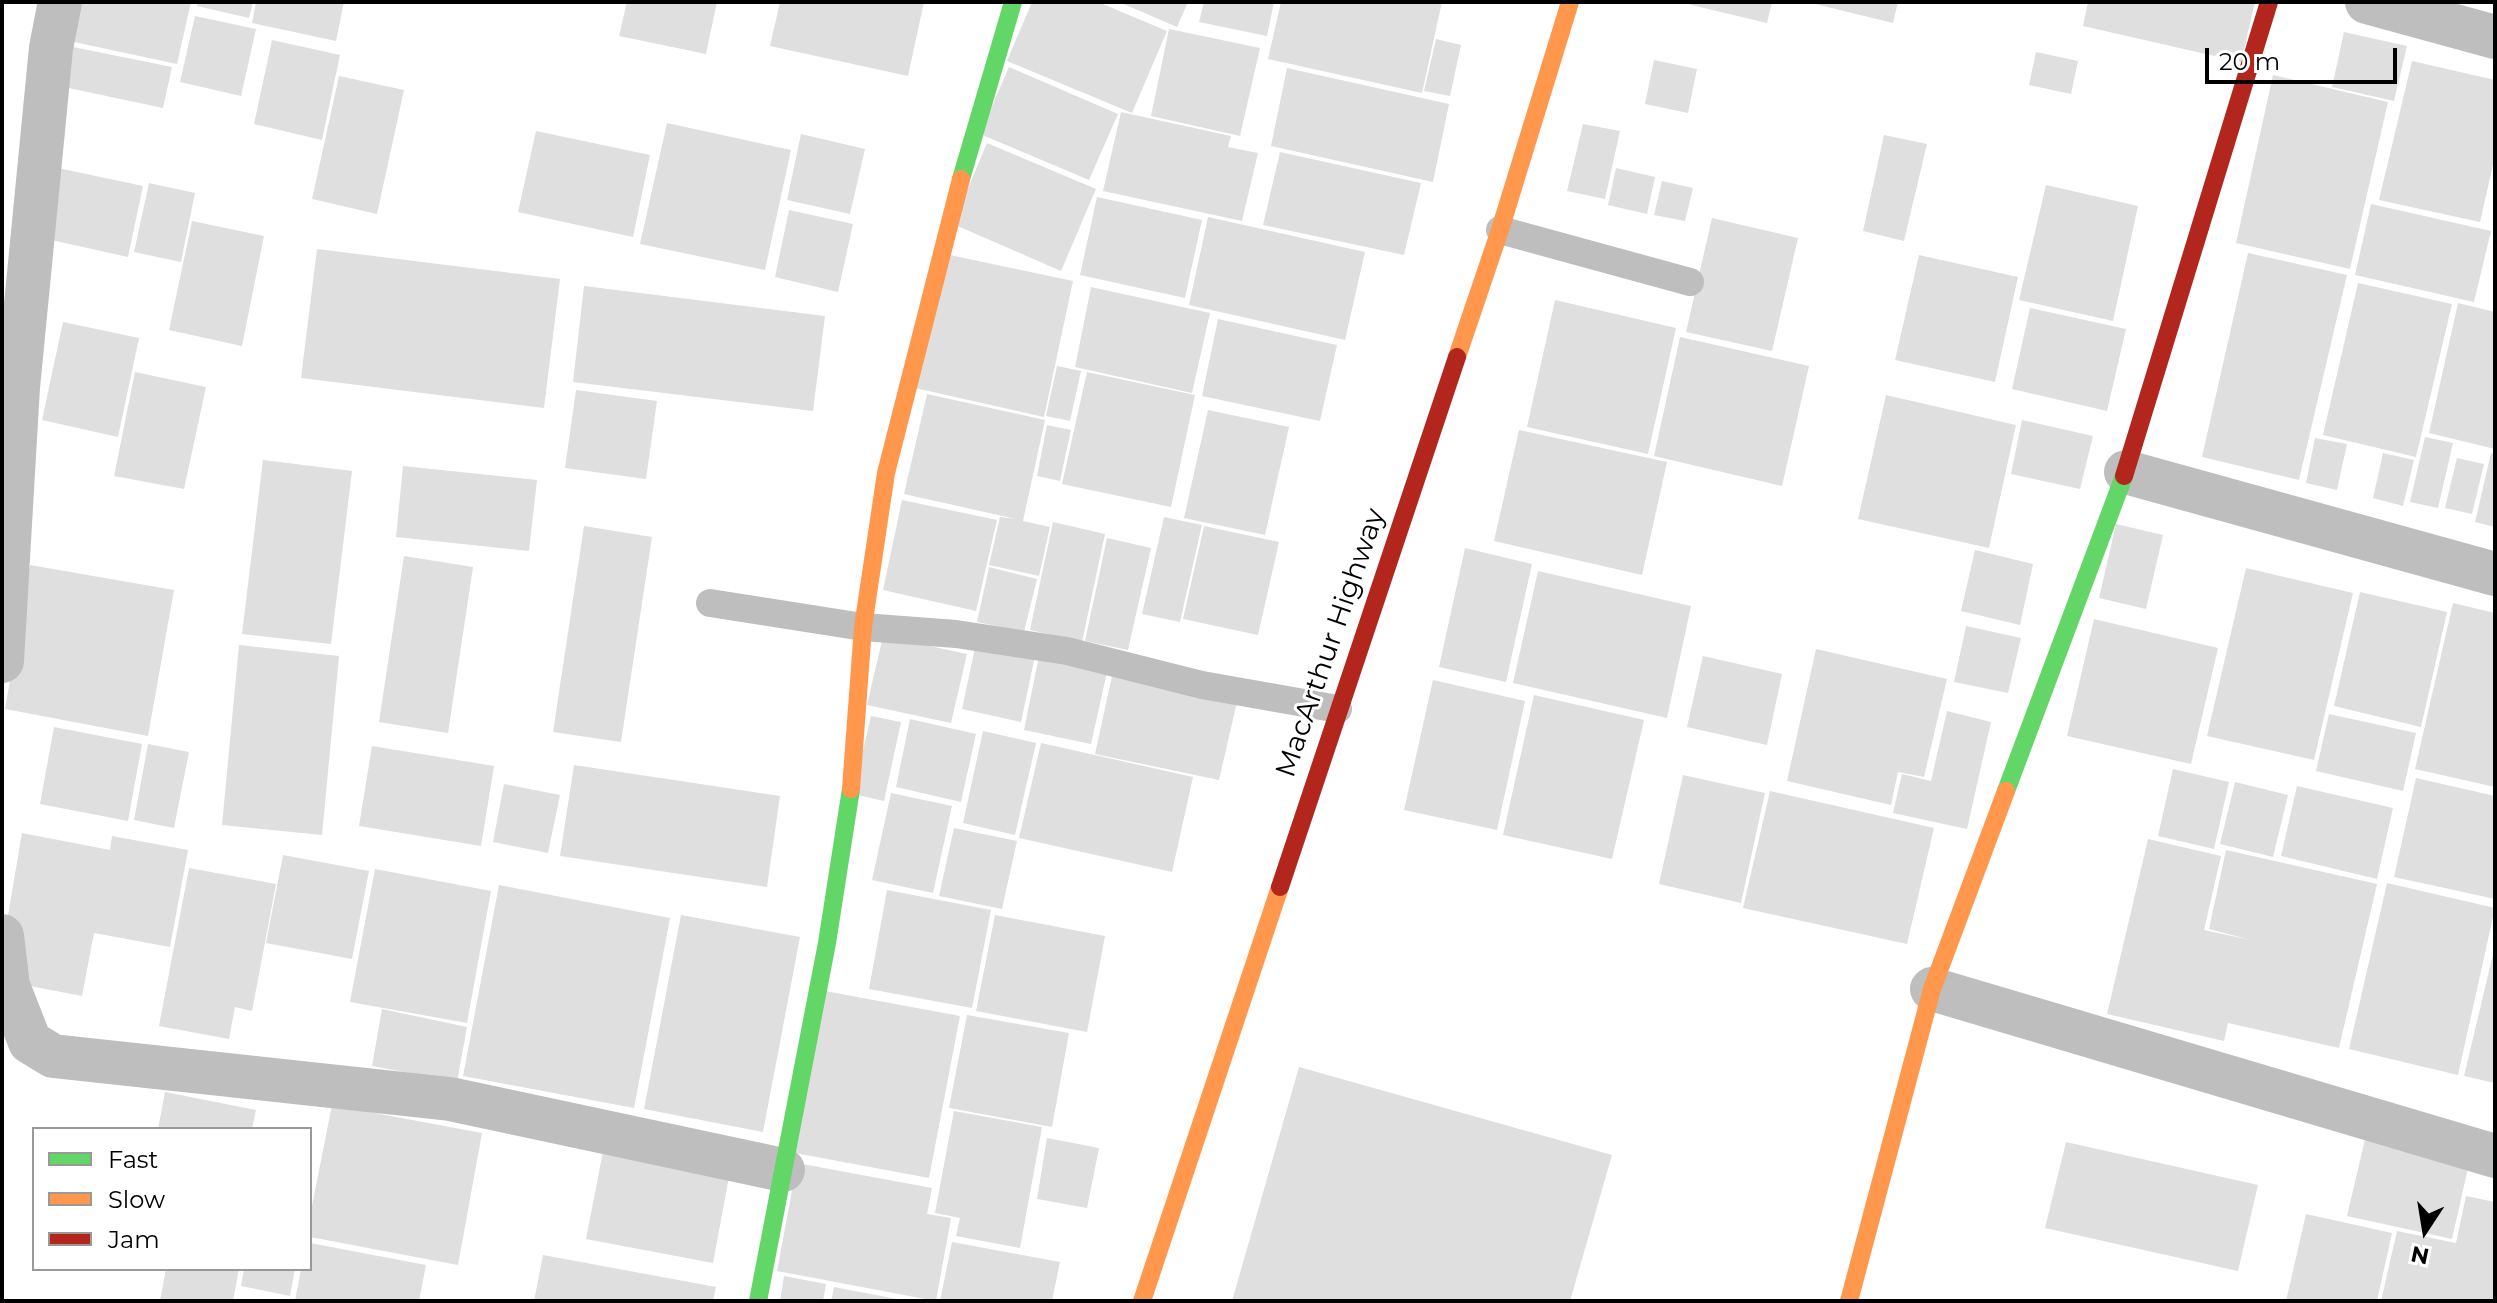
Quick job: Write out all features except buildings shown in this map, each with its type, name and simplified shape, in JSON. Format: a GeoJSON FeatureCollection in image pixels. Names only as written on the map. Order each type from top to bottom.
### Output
{"type":"FeatureCollection","features":[{"type":"Feature","properties":{"kind":"main road"},"geometry":{"type":"LineString","coordinates":[[758,1301],[827,943],[849,809],[863,627],[886,473],[970,143],[1013,2]]}},
{"type":"Feature","properties":{"kind":"main road","name":"MacArthur Highway"},"geometry":{"type":"LineString","coordinates":[[1142,1301],[1500,230],[1570,2]]}},
{"type":"Feature","properties":{"kind":"main road"},"geometry":{"type":"LineString","coordinates":[[1849,1301],[1932,989],[2126,472],[2269,2]]}},
{"type":"Feature","properties":{"kind":"street"},"geometry":{"type":"LineString","coordinates":[[2,661],[18,387],[51,48],[60,2]]}},
{"type":"Feature","properties":{"kind":"street"},"geometry":{"type":"LineString","coordinates":[[2367,2],[2495,37]]}},
{"type":"Feature","properties":{"kind":"street"},"geometry":{"type":"LineString","coordinates":[[2126,472],[2495,574]]}},
{"type":"Feature","properties":{"kind":"street"},"geometry":{"type":"LineString","coordinates":[[2,936],[8,986],[30,1042],[53,1056],[450,1099],[783,1170]]}},
{"type":"Feature","properties":{"kind":"street"},"geometry":{"type":"LineString","coordinates":[[1932,989],[2495,1156]]}},
{"type":"Feature","properties":{"kind":"lane"},"geometry":{"type":"LineString","coordinates":[[1500,230],[1690,282]]}},
{"type":"Feature","properties":{"kind":"lane"},"geometry":{"type":"LineString","coordinates":[[710,603],[863,627],[956,634],[1067,651],[1202,685],[1338,709]]}},
{"type":"Feature","properties":{"kind":"traffic: fast"},"geometry":{"type":"LineString","coordinates":[[961,179],[1013,2]]}},
{"type":"Feature","properties":{"kind":"traffic: fast"},"geometry":{"type":"LineString","coordinates":[[2006,791],[2124,476]]}},
{"type":"Feature","properties":{"kind":"traffic: fast"},"geometry":{"type":"LineString","coordinates":[[758,1301],[827,943],[851,789]]}},
{"type":"Feature","properties":{"kind":"traffic: slow"},"geometry":{"type":"LineString","coordinates":[[1457,357],[1500,230],[1570,2]]}},
{"type":"Feature","properties":{"kind":"traffic: slow"},"geometry":{"type":"LineString","coordinates":[[851,789],[863,627],[886,473],[961,179]]}},
{"type":"Feature","properties":{"kind":"traffic: slow"},"geometry":{"type":"LineString","coordinates":[[1849,1301],[1932,989],[2006,791]]}},
{"type":"Feature","properties":{"kind":"traffic: slow"},"geometry":{"type":"LineString","coordinates":[[1142,1301],[1280,887]]}},
{"type":"Feature","properties":{"kind":"traffic: jam"},"geometry":{"type":"LineString","coordinates":[[2124,476],[2269,2]]}},
{"type":"Feature","properties":{"kind":"traffic: jam"},"geometry":{"type":"LineString","coordinates":[[1280,887],[1457,357]]}}]}
